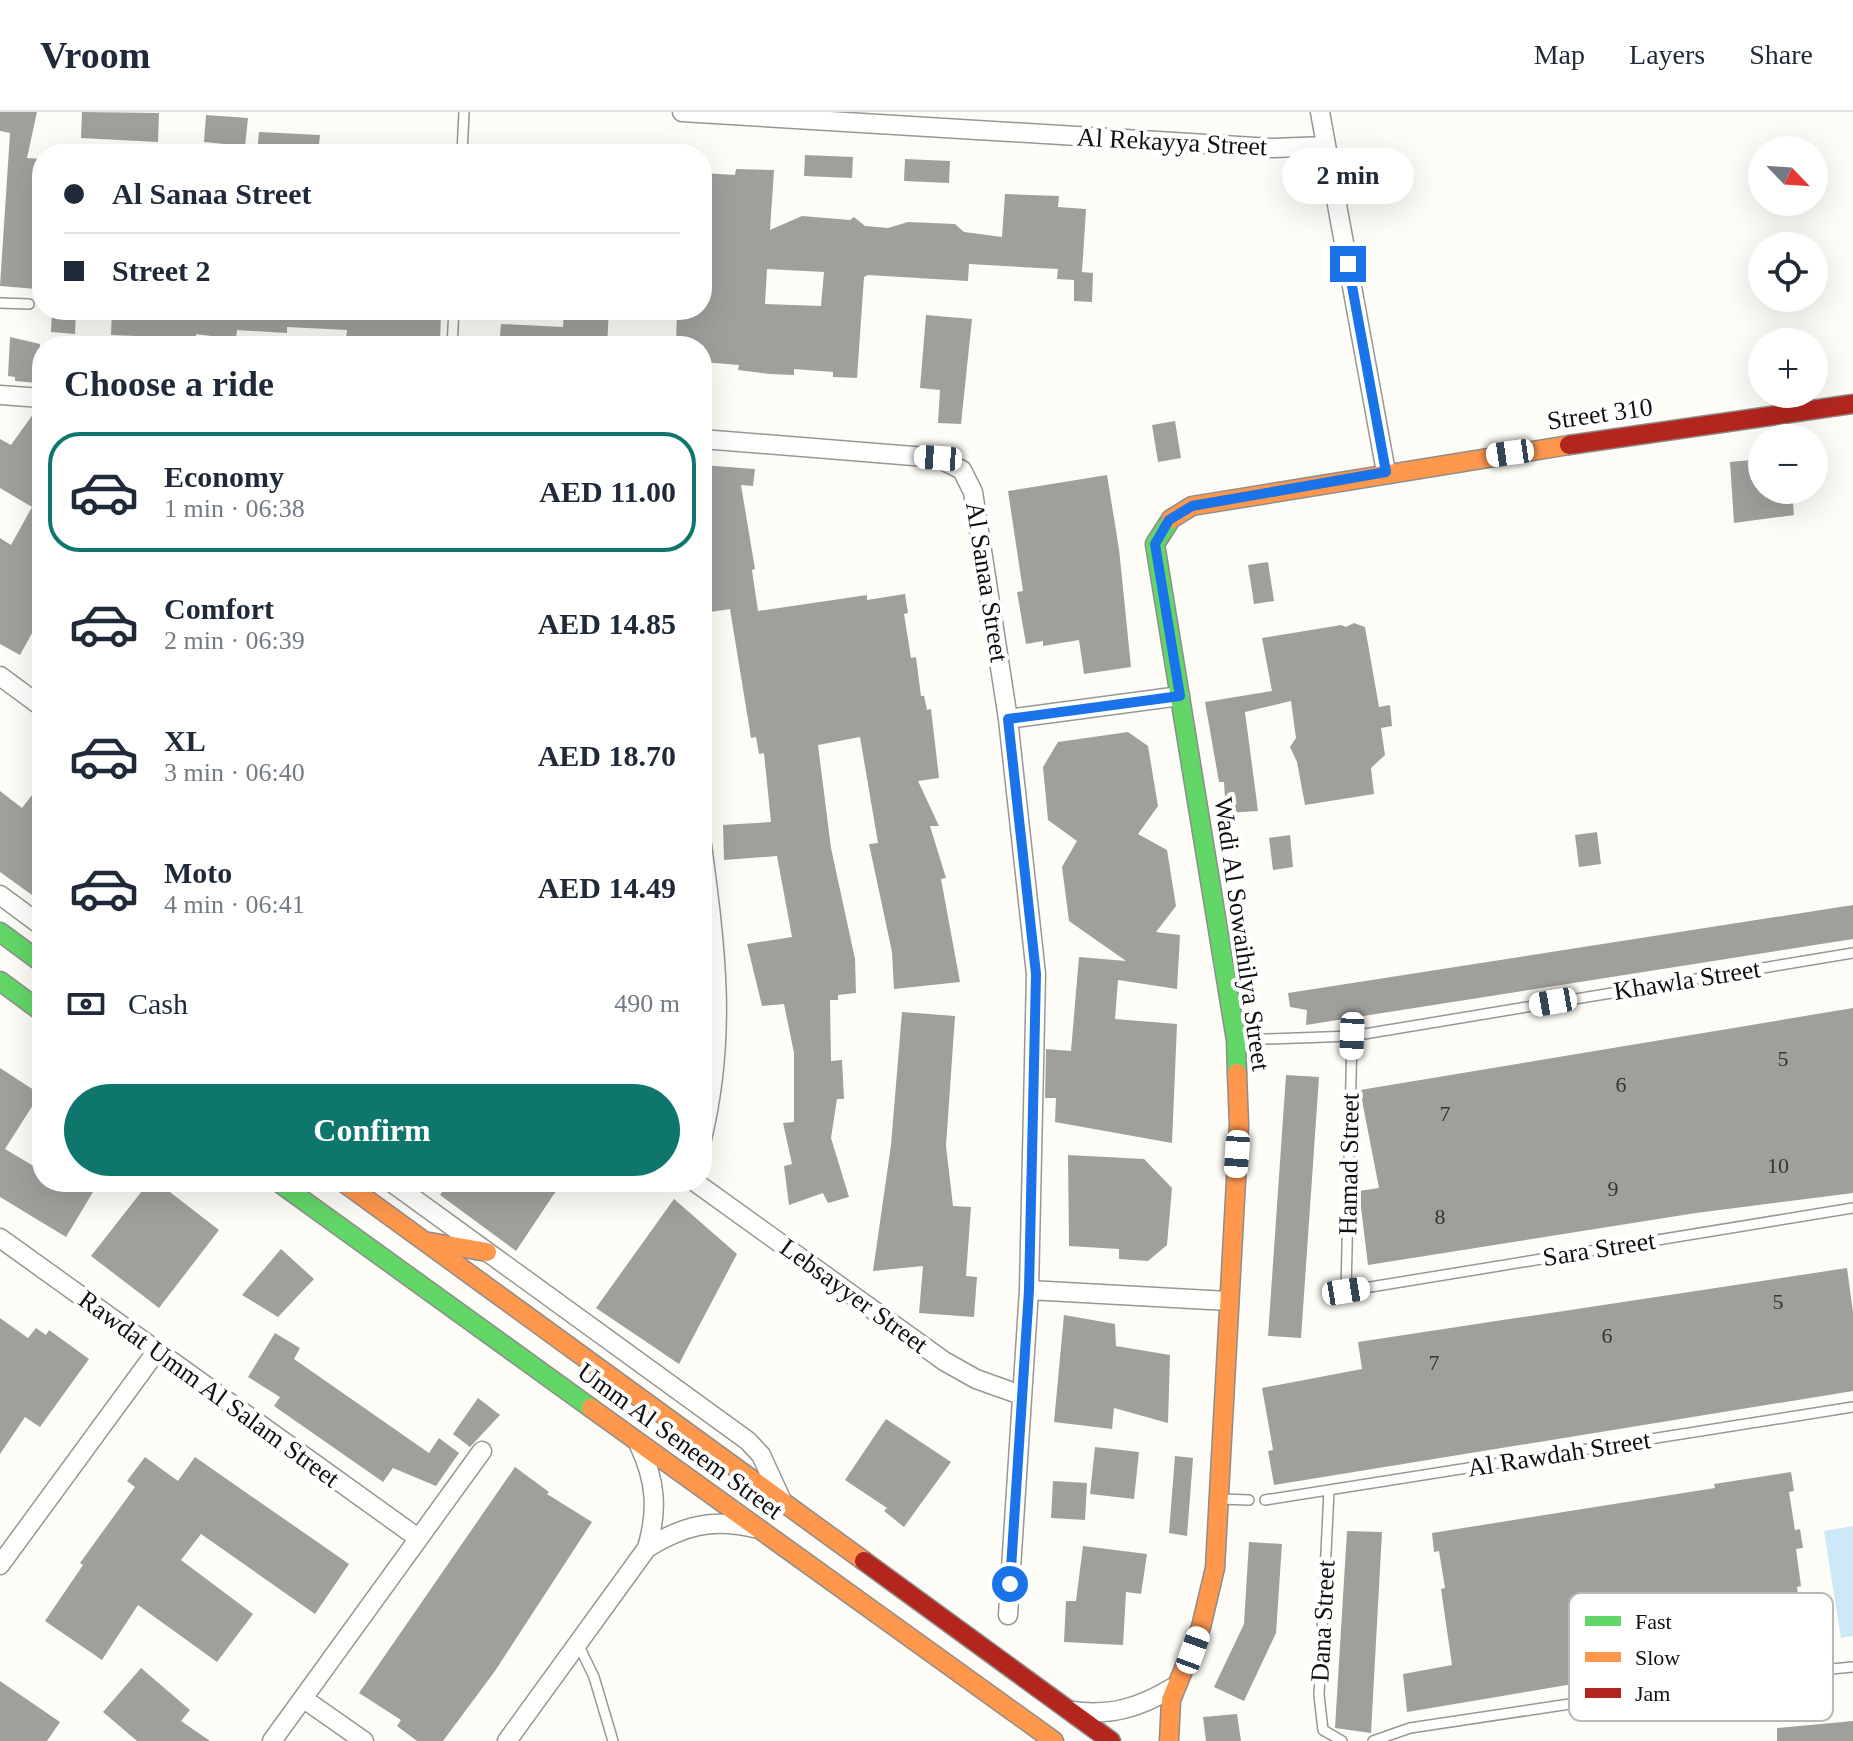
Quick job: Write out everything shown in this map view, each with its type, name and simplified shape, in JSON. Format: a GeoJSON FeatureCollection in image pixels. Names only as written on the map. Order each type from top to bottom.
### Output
{"type":"FeatureCollection","features":[{"type":"Feature","properties":{"kind":"main road","name":"Street 310"},"geometry":{"type":"LineString","coordinates":[[1169,520],[1192,506],[1386,472],[1853,404]]}},
{"type":"Feature","properties":{"kind":"main road","name":"Wadi Al Sowaihilya Street"},"geometry":{"type":"LineString","coordinates":[[1169,520],[1155,544],[1236,1040],[1239,1125],[1220,1499],[1207,1613],[1193,1650],[1172,1688],[1169,1741]]}},
{"type":"Feature","properties":{"kind":"main road"},"geometry":{"type":"LineString","coordinates":[[0,932],[32,956]]}},
{"type":"Feature","properties":{"kind":"main road"},"geometry":{"type":"LineString","coordinates":[[0,981],[32,1005]]}},
{"type":"Feature","properties":{"kind":"main road","name":"Umm Al Seneem Street"},"geometry":{"type":"LineString","coordinates":[[292,1192],[1054,1741]]}},
{"type":"Feature","properties":{"kind":"main road","name":"Umm Al Seneem Street"},"geometry":{"type":"LineString","coordinates":[[357,1192],[1111,1741]]}},
{"type":"Feature","properties":{"kind":"main road"},"geometry":{"type":"LineString","coordinates":[[423,1240],[487,1252]]}},
{"type":"Feature","properties":{"kind":"street","name":"Al Rekayya Street"},"geometry":{"type":"LineString","coordinates":[[682,112],[1273,148],[1326,146]]}},
{"type":"Feature","properties":{"kind":"street"},"geometry":{"type":"LineString","coordinates":[[1320,112],[1386,472]]}},
{"type":"Feature","properties":{"kind":"street"},"geometry":{"type":"LineString","coordinates":[[0,395],[32,397]]}},
{"type":"Feature","properties":{"kind":"street","name":"Al Sanaa Street"},"geometry":{"type":"LineString","coordinates":[[712,440],[938,458],[962,470],[973,492],[1008,719],[1036,974],[1029,1290],[1008,1615]]}},
{"type":"Feature","properties":{"kind":"street"},"geometry":{"type":"LineString","coordinates":[[0,676],[32,700]]}},
{"type":"Feature","properties":{"kind":"street"},"geometry":{"type":"LineString","coordinates":[[1008,719],[1180,696]]}},
{"type":"Feature","properties":{"kind":"street"},"geometry":{"type":"LineString","coordinates":[[0,895],[32,919]]}},
{"type":"Feature","properties":{"kind":"street"},"geometry":{"type":"LineString","coordinates":[[712,954],[720,1002],[712,1059]]}},
{"type":"Feature","properties":{"kind":"street","name":"Umm Al Seneem Street"},"geometry":{"type":"LineString","coordinates":[[405,1192],[748,1441],[761,1455],[783,1503]]}},
{"type":"Feature","properties":{"kind":"street","name":"Lebsayyer Street"},"geometry":{"type":"LineString","coordinates":[[709,1192],[944,1361],[976,1379],[1021,1395]]}},
{"type":"Feature","properties":{"kind":"street","name":"Rawdat Umm Al Salam Street"},"geometry":{"type":"LineString","coordinates":[[0,1238],[418,1538]]}},
{"type":"Feature","properties":{"kind":"street"},"geometry":{"type":"LineString","coordinates":[[1029,1290],[1228,1301]]}},
{"type":"Feature","properties":{"kind":"street"},"geometry":{"type":"LineString","coordinates":[[0,1565],[156,1352]]}},
{"type":"Feature","properties":{"kind":"street"},"geometry":{"type":"LineString","coordinates":[[507,1741],[647,1548],[655,1522],[655,1495],[650,1469],[639,1445]]}},
{"type":"Feature","properties":{"kind":"street"},"geometry":{"type":"LineString","coordinates":[[272,1741],[482,1451]]}},
{"type":"Feature","properties":{"kind":"street"},"geometry":{"type":"LineString","coordinates":[[647,1548],[672,1532],[700,1523],[729,1522],[758,1529]]}},
{"type":"Feature","properties":{"kind":"street"},"geometry":{"type":"LineString","coordinates":[[1068,1710],[1095,1714],[1122,1711],[1148,1703],[1172,1688]]}},
{"type":"Feature","properties":{"kind":"street"},"geometry":{"type":"LineString","coordinates":[[304,1699],[364,1741]]}},
{"type":"Feature","properties":{"kind":"lane"},"geometry":{"type":"LineString","coordinates":[[462,144],[464,112]]}},
{"type":"Feature","properties":{"kind":"lane"},"geometry":{"type":"LineString","coordinates":[[0,303],[29,304]]}},
{"type":"Feature","properties":{"kind":"lane","name":"Khawla Street"},"geometry":{"type":"LineString","coordinates":[[1236,1040],[1352,1036],[1853,953]]}},
{"type":"Feature","properties":{"kind":"lane","name":"Hamad Street"},"geometry":{"type":"LineString","coordinates":[[1346,1291],[1352,1036]]}},
{"type":"Feature","properties":{"kind":"lane","name":"Sara Street"},"geometry":{"type":"LineString","coordinates":[[1346,1291],[1853,1208]]}},
{"type":"Feature","properties":{"kind":"lane","name":"Al Rawdah Street"},"geometry":{"type":"LineString","coordinates":[[1265,1500],[1853,1407]]}},
{"type":"Feature","properties":{"kind":"lane","name":"Dana Street"},"geometry":{"type":"LineString","coordinates":[[1329,1491],[1319,1695],[1323,1730],[1342,1741]]}},
{"type":"Feature","properties":{"kind":"lane"},"geometry":{"type":"LineString","coordinates":[[1220,1499],[1249,1500]]}},
{"type":"Feature","properties":{"kind":"lane"},"geometry":{"type":"LineString","coordinates":[[578,1644],[594,1677],[613,1741]]}},
{"type":"Feature","properties":{"kind":"lane"},"geometry":{"type":"LineString","coordinates":[[1833,1669],[1853,1667]]}},
{"type":"Feature","properties":{"kind":"lane"},"geometry":{"type":"LineString","coordinates":[[1373,1741],[1410,1728],[1569,1704]]}},
{"type":"Feature","properties":{"kind":"water"},"geometry":{"type":"Polygon","coordinates":[[[1853,1526],[1853,1636],[1841,1638],[1824,1531],[1853,1526]]]}},
{"type":"Feature","properties":{"kind":"building"},"geometry":{"type":"Polygon","coordinates":[[[0,112],[37,112],[27,158],[32,158],[32,289],[0,286],[10,133],[0,131],[0,112]]]}},
{"type":"Feature","properties":{"kind":"building"},"geometry":{"type":"Polygon","coordinates":[[[82,112],[159,113],[158,142],[81,138],[82,112]]]}},
{"type":"Feature","properties":{"kind":"building"},"geometry":{"type":"Polygon","coordinates":[[[206,115],[248,118],[245,144],[204,142],[206,115]]]}},
{"type":"Feature","properties":{"kind":"building"},"geometry":{"type":"Polygon","coordinates":[[[259,132],[320,135],[319,144],[258,144],[259,132]]]}},
{"type":"Feature","properties":{"kind":"building"},"geometry":{"type":"Polygon","coordinates":[[[805,155],[853,157],[852,178],[804,176],[805,155]]]}},
{"type":"Feature","properties":{"kind":"building"},"geometry":{"type":"Polygon","coordinates":[[[905,159],[950,161],[949,183],[904,181],[905,159]]]}},
{"type":"Feature","properties":{"kind":"building"},"geometry":{"type":"Polygon","coordinates":[[[736,169],[774,170],[770,230],[802,216],[850,220],[854,217],[865,226],[888,228],[908,222],[955,224],[964,232],[1002,237],[1005,194],[1059,196],[1058,207],[1086,209],[1082,272],[1093,273],[1092,302],[1074,301],[1074,280],[1057,279],[1058,269],[969,264],[968,281],[868,275],[864,277],[857,378],[833,377],[833,372],[794,369],[794,375],[769,374],[738,370],[739,365],[712,363],[712,336],[676,336],[677,320],[712,320],[712,174],[735,175],[736,169]],[[767,269],[765,304],[821,306],[824,272],[767,269]]]}},
{"type":"Feature","properties":{"kind":"building"},"geometry":{"type":"Polygon","coordinates":[[[926,315],[972,319],[961,424],[938,423],[940,390],[920,388],[926,315]]]}},
{"type":"Feature","properties":{"kind":"building"},"geometry":{"type":"Polygon","coordinates":[[[52,320],[76,320],[75,334],[51,332],[52,320]]]}},
{"type":"Feature","properties":{"kind":"building"},"geometry":{"type":"Polygon","coordinates":[[[112,320],[441,320],[440,336],[346,336],[347,330],[287,327],[287,333],[237,330],[236,336],[111,335],[112,320]]]}},
{"type":"Feature","properties":{"kind":"building"},"geometry":{"type":"Polygon","coordinates":[[[563,320],[608,320],[608,336],[500,336],[501,324],[563,327],[563,320]]]}},
{"type":"Feature","properties":{"kind":"building"},"geometry":{"type":"Polygon","coordinates":[[[10,337],[32,342],[32,382],[15,381],[15,377],[8,376],[10,337]]]}},
{"type":"Feature","properties":{"kind":"building"},"geometry":{"type":"Polygon","coordinates":[[[32,416],[32,507],[0,488],[0,439],[11,445],[32,416]]]}},
{"type":"Feature","properties":{"kind":"building"},"geometry":{"type":"Polygon","coordinates":[[[1175,421],[1181,458],[1158,462],[1152,425],[1175,421]]]}},
{"type":"Feature","properties":{"kind":"building"},"geometry":{"type":"Polygon","coordinates":[[[1748,460],[1748,504],[1793,504],[1794,515],[1734,523],[1730,462],[1748,460]]]}},
{"type":"Feature","properties":{"kind":"building"},"geometry":{"type":"Polygon","coordinates":[[[712,466],[755,469],[753,486],[741,485],[755,569],[752,570],[758,611],[867,595],[867,600],[905,594],[908,613],[904,614],[911,658],[916,657],[921,696],[924,696],[927,710],[931,709],[939,778],[918,781],[939,826],[930,826],[946,878],[941,879],[960,982],[894,989],[892,952],[869,844],[878,843],[860,737],[818,745],[831,848],[855,959],[856,993],[838,995],[838,1000],[830,1000],[831,1061],[842,1060],[844,1099],[837,1099],[831,1138],[849,1197],[828,1203],[823,1193],[789,1205],[784,1166],[792,1164],[783,1123],[794,1122],[794,1053],[784,1004],[762,1006],[747,944],[792,937],[777,856],[724,860],[723,825],[771,822],[764,753],[759,754],[756,737],[751,738],[730,609],[712,612],[712,466]]]}},
{"type":"Feature","properties":{"kind":"building"},"geometry":{"type":"Polygon","coordinates":[[[1107,475],[1119,549],[1131,667],[1084,674],[1079,640],[1043,646],[1043,641],[1026,644],[1017,592],[1023,591],[1008,491],[1107,475]]]}},
{"type":"Feature","properties":{"kind":"building"},"geometry":{"type":"Polygon","coordinates":[[[32,507],[32,633],[20,655],[0,644],[0,538],[11,545],[32,507]]]}},
{"type":"Feature","properties":{"kind":"building"},"geometry":{"type":"Polygon","coordinates":[[[1268,562],[1274,601],[1254,604],[1248,565],[1268,562]]]}},
{"type":"Feature","properties":{"kind":"building"},"geometry":{"type":"Polygon","coordinates":[[[1354,623],[1365,627],[1379,707],[1390,705],[1392,726],[1381,728],[1385,755],[1371,768],[1374,794],[1305,805],[1297,762],[1290,747],[1296,738],[1291,701],[1245,712],[1258,811],[1226,813],[1224,782],[1219,782],[1205,702],[1272,691],[1262,638],[1341,625],[1346,627],[1354,623]]]}},
{"type":"Feature","properties":{"kind":"building"},"geometry":{"type":"Polygon","coordinates":[[[1128,732],[1148,746],[1158,806],[1138,834],[1167,850],[1176,906],[1156,932],[1180,935],[1177,989],[1118,980],[1115,1019],[1177,1024],[1172,1143],[1055,1122],[1056,1098],[1045,1098],[1046,1049],[1071,1051],[1079,957],[1126,961],[1069,921],[1062,867],[1077,841],[1048,820],[1043,767],[1058,742],[1128,732]]]}},
{"type":"Feature","properties":{"kind":"building"},"geometry":{"type":"Polygon","coordinates":[[[0,791],[22,808],[32,795],[32,895],[0,872],[0,791]]]}},
{"type":"Feature","properties":{"kind":"building"},"geometry":{"type":"Polygon","coordinates":[[[1597,832],[1601,864],[1579,867],[1575,835],[1597,832]]]}},
{"type":"Feature","properties":{"kind":"building"},"geometry":{"type":"Polygon","coordinates":[[[1290,835],[1293,867],[1273,870],[1269,838],[1290,835]]]}},
{"type":"Feature","properties":{"kind":"building"},"geometry":{"type":"Polygon","coordinates":[[[1853,905],[1853,939],[1306,1025],[1307,1010],[1290,1007],[1288,993],[1853,905]]]}},
{"type":"Feature","properties":{"kind":"building"},"geometry":{"type":"Polygon","coordinates":[[[1853,1008],[1853,1193],[1696,1213],[1368,1265],[1359,1191],[1379,1188],[1360,1090],[1853,1008]]]}},
{"type":"Feature","properties":{"kind":"building"},"geometry":{"type":"Polygon","coordinates":[[[902,1012],[955,1016],[946,1146],[953,1206],[971,1207],[966,1276],[977,1277],[974,1317],[919,1313],[923,1266],[873,1271],[891,1145],[902,1012]]]}},
{"type":"Feature","properties":{"kind":"building"},"geometry":{"type":"Polygon","coordinates":[[[0,1068],[32,1089],[32,1107],[5,1149],[32,1165],[32,1192],[93,1192],[66,1237],[0,1197],[0,1068]]]}},
{"type":"Feature","properties":{"kind":"building"},"geometry":{"type":"Polygon","coordinates":[[[1286,1075],[1319,1077],[1301,1338],[1268,1336],[1286,1075]]]}},
{"type":"Feature","properties":{"kind":"building"},"geometry":{"type":"Polygon","coordinates":[[[1068,1155],[1144,1159],[1172,1188],[1167,1245],[1148,1261],[1119,1259],[1119,1249],[1069,1246],[1068,1155]]]}},
{"type":"Feature","properties":{"kind":"building"},"geometry":{"type":"Polygon","coordinates":[[[141,1192],[170,1192],[219,1230],[159,1308],[91,1256],[141,1192]]]}},
{"type":"Feature","properties":{"kind":"building"},"geometry":{"type":"Polygon","coordinates":[[[442,1192],[555,1192],[516,1251],[440,1195],[442,1192]]]}},
{"type":"Feature","properties":{"kind":"building"},"geometry":{"type":"Polygon","coordinates":[[[674,1199],[737,1254],[679,1364],[596,1308],[674,1199]]]}},
{"type":"Feature","properties":{"kind":"building"},"geometry":{"type":"Polygon","coordinates":[[[281,1249],[314,1279],[278,1317],[242,1295],[281,1249]]]}},
{"type":"Feature","properties":{"kind":"building"},"geometry":{"type":"Polygon","coordinates":[[[1847,1268],[1853,1312],[1853,1391],[1274,1485],[1268,1451],[1273,1450],[1262,1388],[1362,1369],[1358,1342],[1847,1268]]]}},
{"type":"Feature","properties":{"kind":"building"},"geometry":{"type":"Polygon","coordinates":[[[1064,1315],[1115,1324],[1116,1346],[1170,1355],[1168,1423],[1114,1408],[1112,1429],[1054,1422],[1064,1315]]]}},
{"type":"Feature","properties":{"kind":"building"},"geometry":{"type":"Polygon","coordinates":[[[0,1318],[28,1338],[36,1328],[46,1335],[49,1330],[89,1359],[40,1427],[25,1417],[0,1454],[0,1318]]]}},
{"type":"Feature","properties":{"kind":"building"},"geometry":{"type":"Polygon","coordinates":[[[275,1333],[300,1348],[294,1359],[429,1453],[439,1438],[459,1453],[436,1486],[393,1468],[383,1482],[274,1406],[280,1397],[248,1377],[275,1333]]]}},
{"type":"Feature","properties":{"kind":"building"},"geometry":{"type":"Polygon","coordinates":[[[478,1398],[500,1415],[470,1447],[453,1434],[478,1398]]]}},
{"type":"Feature","properties":{"kind":"building"},"geometry":{"type":"Polygon","coordinates":[[[886,1419],[951,1462],[904,1527],[884,1511],[887,1508],[845,1480],[886,1419]]]}},
{"type":"Feature","properties":{"kind":"building"},"geometry":{"type":"Polygon","coordinates":[[[1095,1447],[1139,1452],[1134,1499],[1090,1494],[1095,1447]]]}},
{"type":"Feature","properties":{"kind":"building"},"geometry":{"type":"Polygon","coordinates":[[[1175,1456],[1193,1458],[1187,1536],[1169,1533],[1175,1456]]]}},
{"type":"Feature","properties":{"kind":"building"},"geometry":{"type":"Polygon","coordinates":[[[145,1457],[178,1481],[195,1457],[349,1564],[315,1614],[201,1534],[181,1560],[253,1614],[217,1662],[138,1605],[102,1660],[45,1621],[83,1565],[80,1563],[135,1487],[127,1481],[145,1457]]]}},
{"type":"Feature","properties":{"kind":"building"},"geometry":{"type":"Polygon","coordinates":[[[515,1467],[549,1492],[547,1494],[592,1522],[495,1671],[443,1741],[417,1741],[397,1726],[401,1720],[359,1693],[515,1467]]]}},
{"type":"Feature","properties":{"kind":"building"},"geometry":{"type":"Polygon","coordinates":[[[1791,1472],[1794,1491],[1789,1492],[1795,1530],[1800,1529],[1803,1548],[1796,1549],[1801,1586],[1797,1587],[1798,1593],[1569,1593],[1569,1685],[1407,1712],[1403,1674],[1452,1665],[1441,1589],[1445,1588],[1439,1551],[1434,1552],[1432,1533],[1715,1488],[1714,1484],[1791,1472]]]}},
{"type":"Feature","properties":{"kind":"building"},"geometry":{"type":"Polygon","coordinates":[[[1053,1481],[1087,1483],[1085,1520],[1051,1518],[1053,1481]]]}},
{"type":"Feature","properties":{"kind":"building"},"geometry":{"type":"Polygon","coordinates":[[[1347,1531],[1382,1532],[1371,1733],[1335,1728],[1347,1531]]]}},
{"type":"Feature","properties":{"kind":"building"},"geometry":{"type":"Polygon","coordinates":[[[1249,1542],[1282,1544],[1276,1633],[1244,1701],[1214,1687],[1244,1624],[1249,1542]]]}},
{"type":"Feature","properties":{"kind":"building"},"geometry":{"type":"Polygon","coordinates":[[[1083,1546],[1147,1554],[1141,1594],[1126,1592],[1123,1645],[1064,1642],[1066,1601],[1076,1601],[1083,1546]]]}},
{"type":"Feature","properties":{"kind":"building"},"geometry":{"type":"Polygon","coordinates":[[[141,1668],[190,1710],[181,1721],[210,1741],[137,1741],[103,1712],[141,1668]]]}},
{"type":"Feature","properties":{"kind":"building"},"geometry":{"type":"Polygon","coordinates":[[[0,1681],[60,1722],[47,1741],[0,1741],[0,1681]]]}},
{"type":"Feature","properties":{"kind":"building"},"geometry":{"type":"Polygon","coordinates":[[[1237,1714],[1241,1741],[1206,1741],[1203,1717],[1237,1714]]]}},
{"type":"Feature","properties":{"kind":"building"},"geometry":{"type":"Polygon","coordinates":[[[1853,1721],[1853,1741],[1777,1741],[1777,1728],[1853,1721]]]}},
{"type":"Feature","properties":{"kind":"traffic: fast"},"geometry":{"type":"LineString","coordinates":[[1171,519],[1155,544],[1236,1040],[1237,1073]]}},
{"type":"Feature","properties":{"kind":"traffic: fast"},"geometry":{"type":"LineString","coordinates":[[0,932],[32,956]]}},
{"type":"Feature","properties":{"kind":"traffic: fast"},"geometry":{"type":"LineString","coordinates":[[0,981],[32,1005]]}},
{"type":"Feature","properties":{"kind":"traffic: fast"},"geometry":{"type":"LineString","coordinates":[[292,1192],[591,1408]]}},
{"type":"Feature","properties":{"kind":"traffic: slow"},"geometry":{"type":"LineString","coordinates":[[1171,519],[1192,506],[1569,445]]}},
{"type":"Feature","properties":{"kind":"traffic: slow"},"geometry":{"type":"LineString","coordinates":[[1169,1741],[1171,1700],[1201,1627],[1215,1568],[1239,1125],[1237,1073]]}},
{"type":"Feature","properties":{"kind":"traffic: slow"},"geometry":{"type":"LineString","coordinates":[[357,1192],[864,1561]]}},
{"type":"Feature","properties":{"kind":"traffic: slow"},"geometry":{"type":"LineString","coordinates":[[430,1242],[487,1252]]}},
{"type":"Feature","properties":{"kind":"traffic: slow"},"geometry":{"type":"LineString","coordinates":[[591,1408],[1054,1741]]}},
{"type":"Feature","properties":{"kind":"traffic: jam"},"geometry":{"type":"LineString","coordinates":[[1569,445],[1853,404]]}},
{"type":"Feature","properties":{"kind":"traffic: jam"},"geometry":{"type":"LineString","coordinates":[[864,1561],[1111,1741]]}},
{"type":"Feature","properties":{"kind":"route"},"geometry":{"type":"LineString","coordinates":[[1010,1584],[1029,1290],[1036,974],[1008,719],[1180,696],[1155,544],[1169,520],[1192,506],[1386,472],[1348,264]]}}]}
